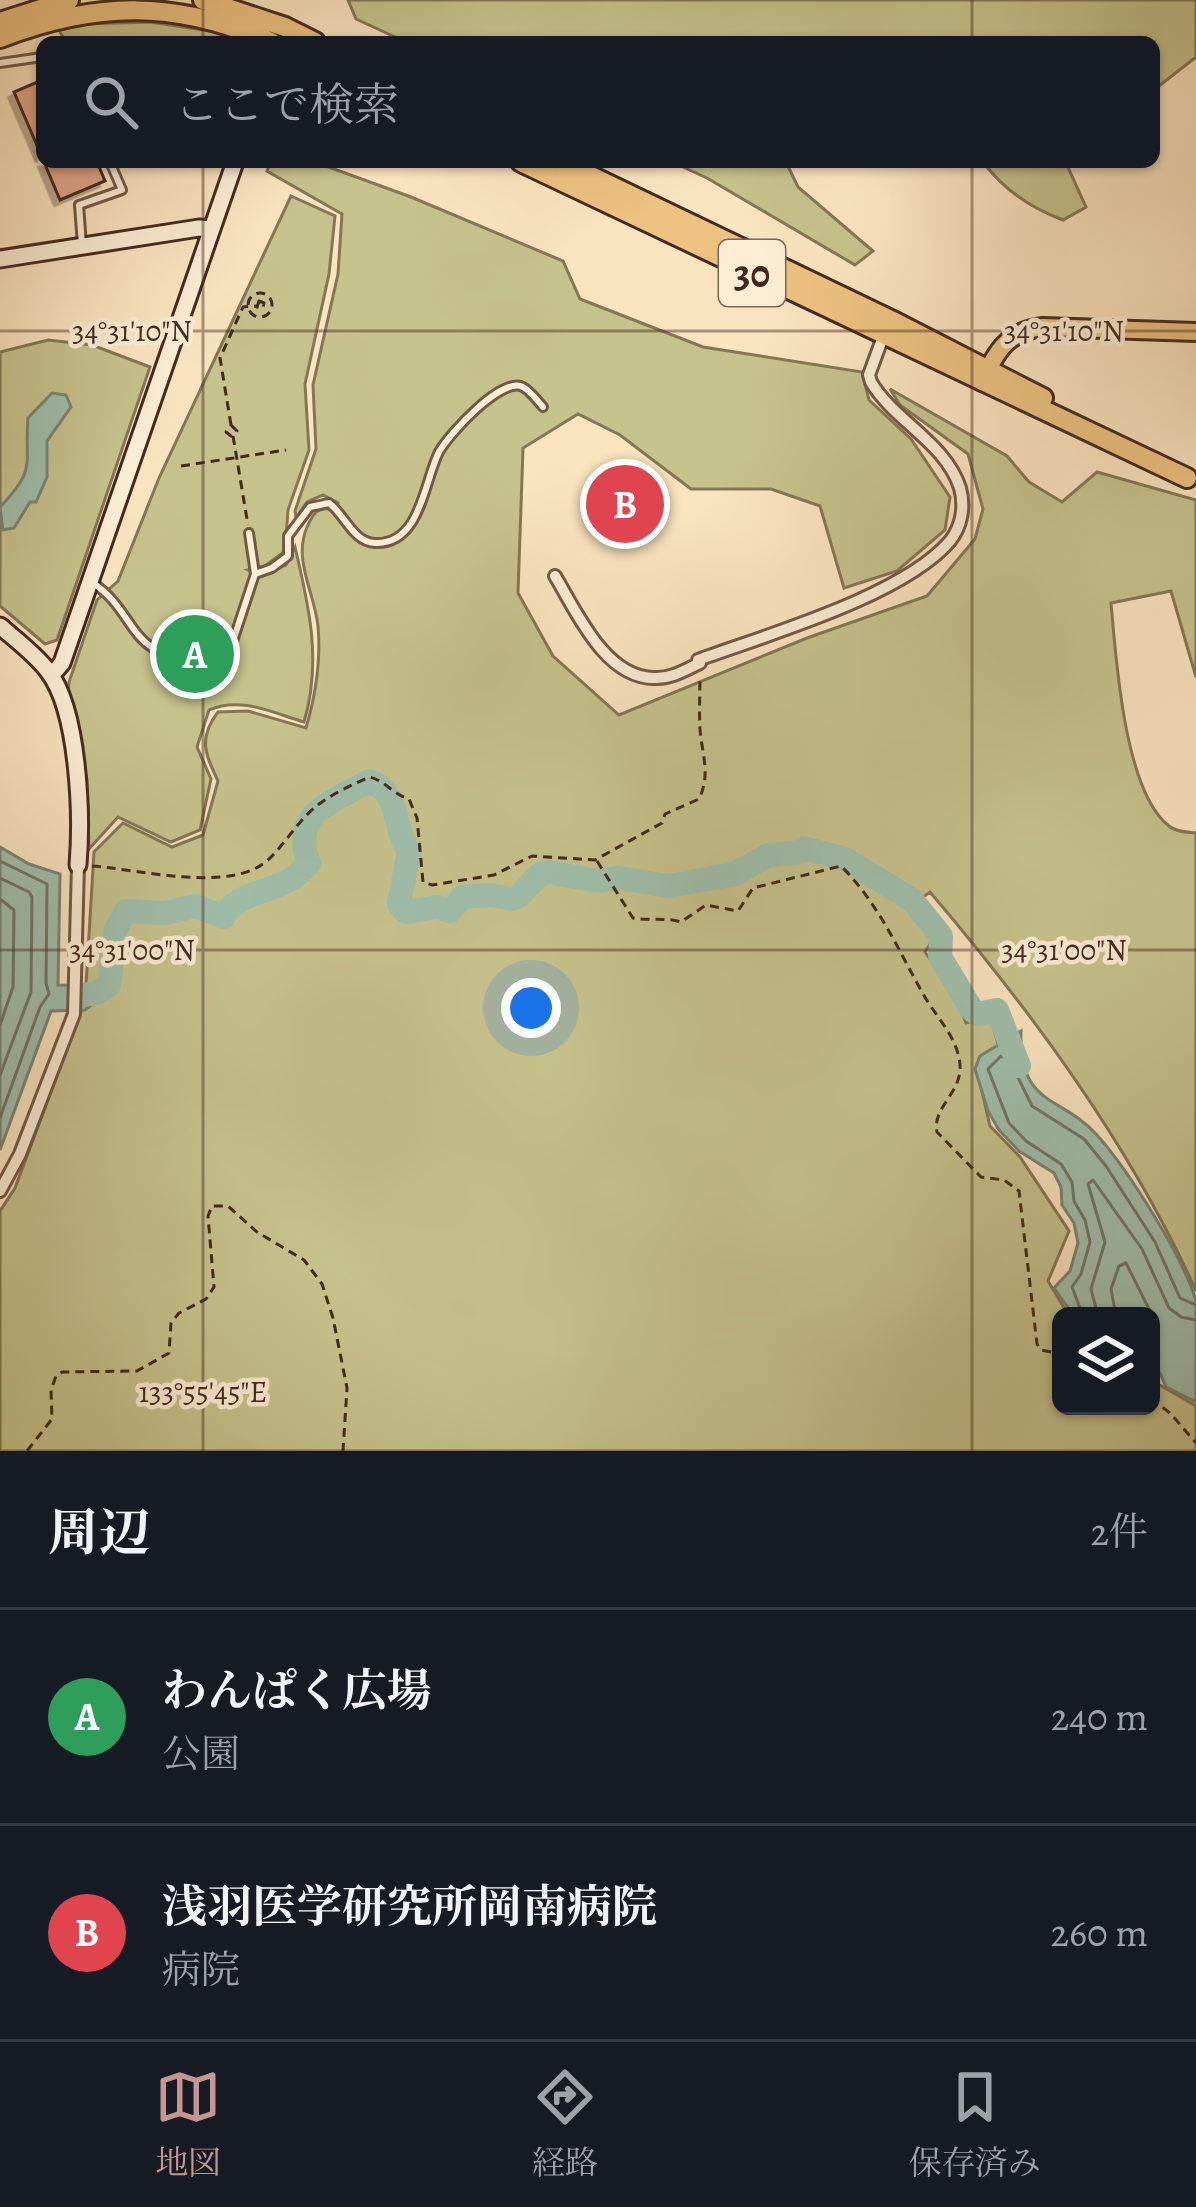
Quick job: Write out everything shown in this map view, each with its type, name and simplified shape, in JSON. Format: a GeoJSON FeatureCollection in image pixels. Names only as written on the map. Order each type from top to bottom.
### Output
{"type":"FeatureCollection","features":[{"type":"Feature","properties":{"kind":"highway"},"geometry":{"type":"LineString","coordinates":[[0,22],[69,0]]}},
{"type":"Feature","properties":{"kind":"highway"},"geometry":{"type":"LineString","coordinates":[[203,0],[276,36]]}},
{"type":"Feature","properties":{"kind":"highway"},"geometry":{"type":"LineString","coordinates":[[0,38],[86,11],[149,4],[275,36]]}},
{"type":"Feature","properties":{"kind":"highway","name":"30"},"geometry":{"type":"LineString","coordinates":[[534,168],[887,328]]}},
{"type":"Feature","properties":{"kind":"highway","name":"30"},"geometry":{"type":"LineString","coordinates":[[574,168],[1192,480]]}},
{"type":"Feature","properties":{"kind":"main road"},"geometry":{"type":"LineString","coordinates":[[985,377],[1009,338],[1030,329],[1196,332]]}},
{"type":"Feature","properties":{"kind":"street"},"geometry":{"type":"LineString","coordinates":[[52,675],[62,663],[233,168]]}},
{"type":"Feature","properties":{"kind":"street"},"geometry":{"type":"LineString","coordinates":[[0,259],[212,229]]}},
{"type":"Feature","properties":{"kind":"street"},"geometry":{"type":"LineString","coordinates":[[555,576],[590,634],[611,658],[648,679],[669,677],[700,663],[698,660],[899,578],[953,538],[963,505],[951,466],[871,382],[869,375],[887,328]]}},
{"type":"Feature","properties":{"kind":"street"},"geometry":{"type":"LineString","coordinates":[[0,626],[52,675],[70,730],[79,784],[74,1014],[20,1154],[0,1191]]}},
{"type":"Feature","properties":{"kind":"lane"},"geometry":{"type":"LineString","coordinates":[[0,63],[36,58]]}},
{"type":"Feature","properties":{"kind":"lane"},"geometry":{"type":"LineString","coordinates":[[82,245],[79,205],[122,190],[113,168]]}},
{"type":"Feature","properties":{"kind":"lane"},"geometry":{"type":"LineString","coordinates":[[255,574],[288,556],[289,536],[310,507],[320,503],[329,503],[341,513],[354,535],[371,544],[391,542],[417,514],[439,452],[488,399],[514,386],[523,387],[543,407]]}},
{"type":"Feature","properties":{"kind":"lane"},"geometry":{"type":"LineString","coordinates":[[90,581],[110,594],[146,646],[164,655],[184,657],[226,649],[255,574],[249,533]]}},
{"type":"Feature","properties":{"kind":"path"},"geometry":{"type":"LineString","coordinates":[[249,533],[233,436],[237,429],[231,425],[220,358],[243,307],[256,306]]}},
{"type":"Feature","properties":{"kind":"path"},"geometry":{"type":"LineString","coordinates":[[181,466],[286,450]]}},
{"type":"Feature","properties":{"kind":"path"},"geometry":{"type":"LineString","coordinates":[[78,865],[140,869],[173,877],[224,877],[249,870],[265,864],[316,806],[369,777],[380,779],[392,794],[409,799],[417,818],[423,882],[432,885],[494,875],[532,856],[596,860],[662,823],[665,814],[699,799],[707,762],[700,733],[700,663]]}},
{"type":"Feature","properties":{"kind":"path"},"geometry":{"type":"LineString","coordinates":[[596,860],[633,917],[681,922],[706,904],[738,911],[753,888],[841,866],[862,887],[958,1053],[959,1080],[937,1115],[937,1132],[981,1177],[1004,1180],[1019,1191],[1037,1344],[1052,1352]]}},
{"type":"Feature","properties":{"kind":"path"},"geometry":{"type":"LineString","coordinates":[[27,1451],[52,1419],[51,1390],[56,1376],[62,1372],[136,1371],[169,1353],[171,1323],[214,1287],[208,1216],[212,1206],[219,1204],[304,1259],[322,1284],[334,1318],[347,1388],[344,1451]]}},
{"type":"Feature","properties":{"kind":"path"},"geometry":{"type":"LineString","coordinates":[[1160,1405],[1196,1443]]}},
{"type":"Feature","properties":{"kind":"shaded area"},"geometry":{"type":"Polygon","coordinates":[[[348,0],[1196,0],[1196,57],[1160,85],[1160,36],[393,36],[356,19],[348,0]]]}},
{"type":"Feature","properties":{"kind":"shaded area"},"geometry":{"type":"Polygon","coordinates":[[[150,22],[226,36],[62,36],[59,30],[86,24],[150,22]]]}},
{"type":"Feature","properties":{"kind":"shaded area"},"geometry":{"type":"Polygon","coordinates":[[[268,168],[331,168],[411,197],[563,261],[580,299],[703,347],[862,372],[869,400],[911,439],[950,497],[945,530],[897,571],[844,588],[820,506],[771,489],[691,489],[620,435],[578,414],[523,448],[518,593],[553,656],[619,715],[807,638],[927,596],[975,539],[983,509],[968,454],[900,405],[890,389],[1007,456],[1029,482],[1062,502],[1097,472],[1196,500],[1196,677],[1171,591],[1111,603],[1125,722],[1142,784],[1169,826],[1196,833],[1196,1291],[1141,1184],[1042,1033],[930,892],[913,904],[919,921],[934,938],[925,952],[954,993],[966,1023],[990,1016],[1001,1054],[981,1087],[990,1126],[1020,1157],[1069,1231],[1048,1281],[1064,1307],[1052,1307],[1052,1415],[1160,1415],[1160,1385],[1196,1406],[1196,1451],[0,1451],[0,1211],[15,1188],[85,1001],[94,852],[123,823],[172,847],[203,835],[218,781],[206,738],[218,712],[248,711],[306,728],[319,639],[303,564],[303,539],[314,514],[334,509],[338,503],[323,495],[307,502],[296,518],[295,511],[316,449],[313,385],[338,274],[342,214],[268,168]]]}},
{"type":"Feature","properties":{"kind":"shaded area"},"geometry":{"type":"Polygon","coordinates":[[[685,168],[789,168],[798,187],[873,251],[855,265],[685,168]]]}},
{"type":"Feature","properties":{"kind":"shaded area"},"geometry":{"type":"Polygon","coordinates":[[[988,168],[1068,168],[1086,207],[1063,220],[1029,204],[988,168]]]}},
{"type":"Feature","properties":{"kind":"shaded area"},"geometry":{"type":"Polygon","coordinates":[[[291,196],[335,216],[329,274],[305,384],[309,450],[288,510],[285,551],[265,566],[248,570],[262,576],[286,565],[295,547],[313,656],[304,722],[245,705],[209,710],[197,747],[211,779],[200,830],[171,842],[118,817],[89,849],[87,779],[68,700],[69,682],[97,600],[118,581],[159,478],[291,196]]]}},
{"type":"Feature","properties":{"kind":"shaded area"},"geometry":{"type":"Polygon","coordinates":[[[48,340],[92,345],[150,367],[57,640],[45,644],[0,606],[0,352],[48,340]]]}},
{"type":"Feature","properties":{"kind":"water"},"geometry":{"type":"Polygon","coordinates":[[[52,393],[66,395],[71,407],[47,441],[47,477],[36,502],[30,502],[14,528],[3,530],[0,507],[25,474],[28,418],[52,393]]]}},
{"type":"Feature","properties":{"kind":"water"},"geometry":{"type":"Polygon","coordinates":[[[0,847],[29,864],[60,874],[58,985],[99,986],[106,993],[85,1010],[51,1011],[0,1150],[0,847]]]}},
{"type":"Feature","properties":{"kind":"water"},"geometry":{"type":"Polygon","coordinates":[[[1021,1031],[1022,1056],[1034,1087],[1097,1135],[1139,1191],[1196,1301],[1196,1402],[1166,1387],[1160,1373],[1160,1307],[1068,1307],[1054,1288],[1070,1271],[1078,1243],[1074,1223],[1062,1205],[1054,1173],[1019,1151],[988,1111],[975,1069],[980,1056],[1021,1031]]]}},
{"type":"Feature","properties":{"kind":"building"},"geometry":{"type":"Polygon","coordinates":[[[36,83],[36,143],[14,92],[36,83]]]}},
{"type":"Feature","properties":{"kind":"building"},"geometry":{"type":"Polygon","coordinates":[[[47,168],[100,168],[105,181],[60,200],[47,168]]]}},
{"type":"Feature","properties":{"kind":"waterway"},"geometry":{"type":"LineString","coordinates":[[75,996],[97,993],[109,985],[115,931],[126,911],[165,913],[195,906],[224,917],[239,901],[298,874],[309,863],[304,846],[310,821],[329,803],[369,781],[387,793],[409,851],[399,904],[406,912],[437,907],[450,911],[462,897],[511,899],[548,872],[669,886],[735,874],[768,855],[804,848],[845,859],[912,900],[941,936],[940,957],[972,1010],[978,1014],[997,1010],[1019,1066]]}},
{"type":"Feature","properties":{"kind":"place","name":"浅羽医学研究所岡南病院"},"geometry":{"type":"Point","coordinates":[625,504]}},
{"type":"Feature","properties":{"kind":"place","name":"わんぱく広場"},"geometry":{"type":"Point","coordinates":[195,654]}}]}
